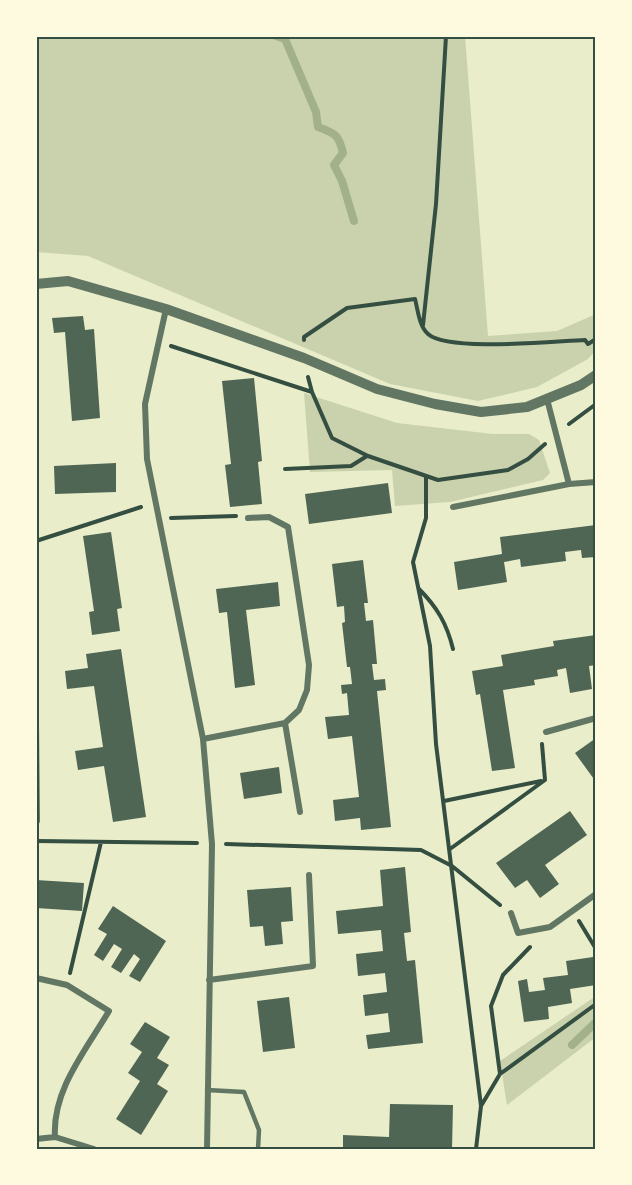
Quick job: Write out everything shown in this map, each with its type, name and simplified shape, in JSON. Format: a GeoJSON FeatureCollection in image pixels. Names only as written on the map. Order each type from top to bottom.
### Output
{"type":"FeatureCollection","features":[{"type":"Feature","properties":{"kind":"street"},"geometry":{"type":"LineString","coordinates":[[36,284],[68,281],[165,309],[304,358],[377,389],[435,404],[482,412],[506,411],[547,399],[596,375]]}},
{"type":"Feature","properties":{"kind":"street"},"geometry":{"type":"LineString","coordinates":[[165,309],[145,404],[147,459],[203,739],[212,843],[207,1149]]}},
{"type":"Feature","properties":{"kind":"street"},"geometry":{"type":"LineString","coordinates":[[547,399],[569,484]]}},
{"type":"Feature","properties":{"kind":"street"},"geometry":{"type":"LineString","coordinates":[[453,507],[569,484],[596,482]]}},
{"type":"Feature","properties":{"kind":"street"},"geometry":{"type":"LineString","coordinates":[[203,739],[285,723],[299,710],[307,690],[309,665],[288,526],[269,517],[248,518]]}},
{"type":"Feature","properties":{"kind":"street"},"geometry":{"type":"LineString","coordinates":[[546,732],[596,718]]}},
{"type":"Feature","properties":{"kind":"street"},"geometry":{"type":"LineString","coordinates":[[36,722],[37,821]]}},
{"type":"Feature","properties":{"kind":"street"},"geometry":{"type":"LineString","coordinates":[[285,723],[300,812]]}},
{"type":"Feature","properties":{"kind":"street"},"geometry":{"type":"LineString","coordinates":[[209,980],[314,966],[309,875]]}},
{"type":"Feature","properties":{"kind":"street"},"geometry":{"type":"LineString","coordinates":[[511,913],[518,933],[550,927],[596,894]]}},
{"type":"Feature","properties":{"kind":"street"},"geometry":{"type":"LineString","coordinates":[[36,978],[67,985],[109,1011],[60,1094],[54,1116],[55,1137]]}},
{"type":"Feature","properties":{"kind":"street"},"geometry":{"type":"LineString","coordinates":[[36,1139],[55,1137],[94,1149]]}},
{"type":"Feature","properties":{"kind":"lane"},"geometry":{"type":"LineString","coordinates":[[207,1090],[244,1092],[249,1099],[259,1130],[258,1149]]}},
{"type":"Feature","properties":{"kind":"path"},"geometry":{"type":"LineString","coordinates":[[423,328],[436,204],[446,36]]}},
{"type":"Feature","properties":{"kind":"path"},"geometry":{"type":"LineString","coordinates":[[596,339],[588,344],[585,340],[497,345],[450,341],[429,336],[423,328],[415,299],[347,308],[304,337],[304,358],[312,392],[332,438],[368,456],[438,480],[508,470],[528,459],[556,434],[596,404]]}},
{"type":"Feature","properties":{"kind":"path"},"geometry":{"type":"LineString","coordinates":[[159,342],[312,392]]}},
{"type":"Feature","properties":{"kind":"path"},"geometry":{"type":"LineString","coordinates":[[285,469],[351,466],[368,456]]}},
{"type":"Feature","properties":{"kind":"path"},"geometry":{"type":"LineString","coordinates":[[426,477],[426,518],[413,562],[430,646],[436,744],[481,1106],[476,1149]]}},
{"type":"Feature","properties":{"kind":"path"},"geometry":{"type":"LineString","coordinates":[[36,541],[156,502]]}},
{"type":"Feature","properties":{"kind":"path"},"geometry":{"type":"LineString","coordinates":[[160,518],[228,515],[248,518]]}},
{"type":"Feature","properties":{"kind":"path"},"geometry":{"type":"LineString","coordinates":[[418,589],[435,605],[448,629],[453,649]]}},
{"type":"Feature","properties":{"kind":"path"},"geometry":{"type":"LineString","coordinates":[[545,780],[542,742],[546,732]]}},
{"type":"Feature","properties":{"kind":"path"},"geometry":{"type":"LineString","coordinates":[[444,801],[545,780]]}},
{"type":"Feature","properties":{"kind":"path"},"geometry":{"type":"LineString","coordinates":[[450,849],[545,780]]}},
{"type":"Feature","properties":{"kind":"path"},"geometry":{"type":"LineString","coordinates":[[36,841],[212,843],[421,850],[452,866],[511,913]]}},
{"type":"Feature","properties":{"kind":"path"},"geometry":{"type":"LineString","coordinates":[[67,985],[101,842]]}},
{"type":"Feature","properties":{"kind":"path"},"geometry":{"type":"LineString","coordinates":[[572,911],[596,949]]}},
{"type":"Feature","properties":{"kind":"path"},"geometry":{"type":"LineString","coordinates":[[500,1074],[491,1006],[503,975],[550,927]]}},
{"type":"Feature","properties":{"kind":"path"},"geometry":{"type":"LineString","coordinates":[[481,1106],[500,1074],[596,1004]]}},
{"type":"Feature","properties":{"kind":"green space"},"geometry":{"type":"Polygon","coordinates":[[[36,36],[465,36],[488,336],[557,331],[596,314],[596,350],[588,359],[537,387],[478,401],[390,384],[88,256],[36,252],[36,36]]]}},
{"type":"Feature","properties":{"kind":"green space"},"geometry":{"type":"Polygon","coordinates":[[[304,393],[397,423],[493,434],[529,434],[539,440],[550,473],[543,480],[450,502],[395,506],[392,470],[310,472],[304,393]]]}},
{"type":"Feature","properties":{"kind":"green space"},"geometry":{"type":"Polygon","coordinates":[[[596,996],[596,1037],[507,1105],[500,1061],[596,996]]]}},
{"type":"Feature","properties":{"kind":"building"},"geometry":{"type":"Polygon","coordinates":[[[83,316],[85,330],[94,329],[100,418],[72,421],[65,332],[54,333],[52,318],[83,316]]]}},
{"type":"Feature","properties":{"kind":"building"},"geometry":{"type":"Polygon","coordinates":[[[254,378],[262,461],[258,462],[262,504],[230,507],[225,465],[231,464],[222,381],[254,378]]]}},
{"type":"Feature","properties":{"kind":"building"},"geometry":{"type":"Polygon","coordinates":[[[116,463],[116,492],[55,494],[54,466],[116,463]]]}},
{"type":"Feature","properties":{"kind":"building"},"geometry":{"type":"Polygon","coordinates":[[[388,483],[392,513],[309,524],[305,494],[388,483]]]}},
{"type":"Feature","properties":{"kind":"building"},"geometry":{"type":"Polygon","coordinates":[[[596,525],[596,557],[582,558],[581,550],[565,552],[566,561],[521,567],[520,559],[504,562],[507,582],[458,590],[454,562],[502,554],[500,537],[596,525]]]}},
{"type":"Feature","properties":{"kind":"building"},"geometry":{"type":"Polygon","coordinates":[[[111,532],[122,608],[117,609],[120,631],[92,635],[89,612],[94,611],[83,536],[111,532]]]}},
{"type":"Feature","properties":{"kind":"building"},"geometry":{"type":"Polygon","coordinates":[[[363,560],[368,603],[364,603],[366,621],[373,620],[377,664],[372,664],[374,680],[385,679],[386,690],[377,691],[391,827],[361,830],[360,818],[335,821],[333,800],[359,797],[352,736],[328,739],[325,717],[349,715],[347,693],[342,694],[341,685],[352,684],[350,667],[347,667],[342,623],[345,622],[344,606],[337,607],[332,564],[363,560]]]}},
{"type":"Feature","properties":{"kind":"building"},"geometry":{"type":"Polygon","coordinates":[[[278,582],[280,606],[246,610],[255,685],[235,688],[227,612],[219,613],[216,589],[278,582]]]}},
{"type":"Feature","properties":{"kind":"building"},"geometry":{"type":"Polygon","coordinates":[[[596,635],[596,665],[589,666],[592,689],[570,693],[566,668],[557,670],[558,676],[534,680],[535,685],[503,690],[515,768],[492,771],[480,694],[476,695],[472,671],[503,666],[501,655],[554,646],[553,641],[596,635]]]}},
{"type":"Feature","properties":{"kind":"building"},"geometry":{"type":"Polygon","coordinates":[[[121,649],[146,817],[113,822],[104,766],[78,770],[75,751],[103,747],[94,686],[67,689],[65,671],[88,668],[86,654],[121,649]]]}},
{"type":"Feature","properties":{"kind":"building"},"geometry":{"type":"Polygon","coordinates":[[[596,738],[596,782],[575,753],[596,738]]]}},
{"type":"Feature","properties":{"kind":"building"},"geometry":{"type":"Polygon","coordinates":[[[279,767],[282,793],[244,799],[240,773],[279,767]]]}},
{"type":"Feature","properties":{"kind":"building"},"geometry":{"type":"Polygon","coordinates":[[[570,811],[587,835],[545,865],[559,884],[540,898],[527,880],[515,888],[496,863],[570,811]]]}},
{"type":"Feature","properties":{"kind":"building"},"geometry":{"type":"Polygon","coordinates":[[[405,867],[411,932],[404,933],[407,961],[415,960],[423,1043],[368,1049],[366,1035],[390,1032],[388,1013],[365,1016],[363,995],[387,992],[385,973],[358,976],[356,954],[383,951],[381,930],[338,934],[336,911],[383,906],[380,870],[405,867]]]}},
{"type":"Feature","properties":{"kind":"building"},"geometry":{"type":"Polygon","coordinates":[[[36,880],[84,883],[82,911],[36,908],[36,880]]]}},
{"type":"Feature","properties":{"kind":"building"},"geometry":{"type":"Polygon","coordinates":[[[291,887],[293,921],[281,922],[283,944],[265,946],[263,926],[250,927],[247,890],[291,887]]]}},
{"type":"Feature","properties":{"kind":"building"},"geometry":{"type":"Polygon","coordinates":[[[113,906],[166,941],[140,982],[129,976],[140,959],[134,954],[121,973],[111,967],[122,949],[114,944],[103,961],[94,955],[107,934],[98,929],[113,906]]]}},
{"type":"Feature","properties":{"kind":"building"},"geometry":{"type":"Polygon","coordinates":[[[593,957],[596,985],[570,989],[572,1003],[548,1007],[549,1019],[524,1022],[518,981],[527,979],[529,992],[545,990],[543,978],[568,975],[566,961],[593,957]]]}},
{"type":"Feature","properties":{"kind":"building"},"geometry":{"type":"Polygon","coordinates":[[[289,997],[295,1048],[263,1052],[257,1001],[289,997]]]}},
{"type":"Feature","properties":{"kind":"building"},"geometry":{"type":"Polygon","coordinates":[[[145,1022],[170,1037],[157,1058],[169,1065],[157,1084],[168,1091],[141,1135],[116,1119],[140,1081],[128,1073],[142,1052],[130,1044],[145,1022]]]}},
{"type":"Feature","properties":{"kind":"building"},"geometry":{"type":"Polygon","coordinates":[[[390,1104],[453,1105],[452,1149],[343,1149],[343,1135],[389,1137],[390,1104]]]}},
{"type":"Feature","properties":{"kind":"waterway"},"geometry":{"type":"LineString","coordinates":[[276,36],[285,39],[316,112],[318,127],[332,133],[340,142],[343,153],[334,165],[342,181],[354,221]]}},
{"type":"Feature","properties":{"kind":"waterway"},"geometry":{"type":"LineString","coordinates":[[572,1045],[596,1022]]}}]}
